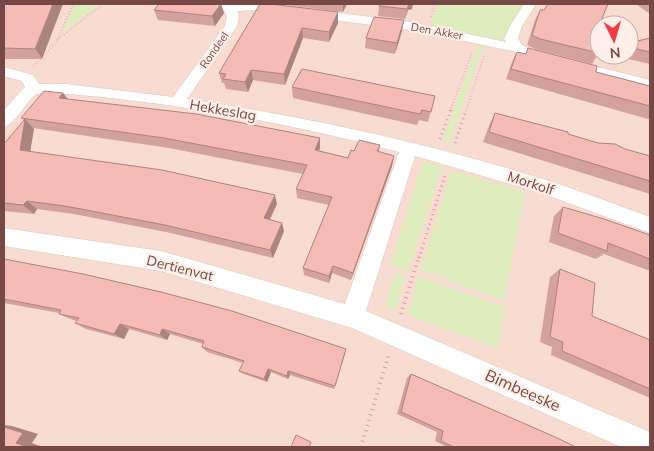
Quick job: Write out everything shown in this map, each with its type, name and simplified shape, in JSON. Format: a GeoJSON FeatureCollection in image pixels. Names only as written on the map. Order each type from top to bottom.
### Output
{"type":"FeatureCollection","features":[{"type":"Feature","properties":{"kind":"street"},"geometry":{"type":"LineString","coordinates":[[214,4],[229,8]]}},
{"type":"Feature","properties":{"kind":"street"},"geometry":{"type":"LineString","coordinates":[[357,19],[363,4]]}},
{"type":"Feature","properties":{"kind":"street"},"geometry":{"type":"LineString","coordinates":[[517,48],[511,39],[516,26],[530,4]]}},
{"type":"Feature","properties":{"kind":"street","name":"Den Akker"},"geometry":{"type":"LineString","coordinates":[[229,8],[255,6],[410,26],[517,48],[529,54],[650,86]]}},
{"type":"Feature","properties":{"kind":"street","name":"Rondeel"},"geometry":{"type":"LineString","coordinates":[[177,102],[231,26],[233,16],[229,8]]}},
{"type":"Feature","properties":{"kind":"street"},"geometry":{"type":"LineString","coordinates":[[4,72],[13,72],[28,78],[34,89],[24,97],[4,121]]}},
{"type":"Feature","properties":{"kind":"street","name":"Hekkeslag"},"geometry":{"type":"LineString","coordinates":[[34,89],[56,89],[177,102],[321,128],[409,149]]}},
{"type":"Feature","properties":{"kind":"street"},"geometry":{"type":"LineString","coordinates":[[352,317],[409,149]]}},
{"type":"Feature","properties":{"kind":"street","name":"Morkolf"},"geometry":{"type":"LineString","coordinates":[[409,149],[531,182],[650,225]]}},
{"type":"Feature","properties":{"kind":"street","name":"Dertienvat"},"geometry":{"type":"LineString","coordinates":[[4,237],[161,261],[352,317],[395,334]]}},
{"type":"Feature","properties":{"kind":"street","name":"Bimbeeske"},"geometry":{"type":"LineString","coordinates":[[395,334],[650,446]]}},
{"type":"Feature","properties":{"kind":"path"},"geometry":{"type":"LineString","coordinates":[[57,40],[73,4]]}},
{"type":"Feature","properties":{"kind":"path"},"geometry":{"type":"LineString","coordinates":[[32,68],[57,40],[103,4]]}},
{"type":"Feature","properties":{"kind":"path"},"geometry":{"type":"LineString","coordinates":[[442,157],[483,40]]}},
{"type":"Feature","properties":{"kind":"path"},"geometry":{"type":"LineString","coordinates":[[361,447],[395,334],[442,157],[483,40]]}},
{"type":"Feature","properties":{"kind":"shaded area"},"geometry":{"type":"Polygon","coordinates":[[[4,4],[650,4],[650,447],[4,447],[4,4]]]}},
{"type":"Feature","properties":{"kind":"green space"},"geometry":{"type":"Polygon","coordinates":[[[75,4],[102,4],[61,34],[75,4]]]}},
{"type":"Feature","properties":{"kind":"green space"},"geometry":{"type":"Polygon","coordinates":[[[437,4],[524,4],[506,38],[497,41],[430,27],[437,4]]]}},
{"type":"Feature","properties":{"kind":"green space"},"geometry":{"type":"Polygon","coordinates":[[[478,44],[484,45],[450,143],[442,141],[478,44]]]}},
{"type":"Feature","properties":{"kind":"green space"},"geometry":{"type":"Polygon","coordinates":[[[423,161],[443,166],[408,272],[390,265],[423,161]]]}},
{"type":"Feature","properties":{"kind":"green space"},"geometry":{"type":"Polygon","coordinates":[[[451,170],[525,192],[504,301],[421,270],[451,170]]]}},
{"type":"Feature","properties":{"kind":"green space"},"geometry":{"type":"Polygon","coordinates":[[[395,273],[406,276],[396,310],[384,306],[395,273]]]}},
{"type":"Feature","properties":{"kind":"green space"},"geometry":{"type":"Polygon","coordinates":[[[418,276],[505,307],[498,349],[408,315],[418,276]]]}},
{"type":"Feature","properties":{"kind":"building"},"geometry":{"type":"Polygon","coordinates":[[[4,4],[53,4],[35,49],[4,48],[4,4]]]}},
{"type":"Feature","properties":{"kind":"building"},"geometry":{"type":"Polygon","coordinates":[[[159,4],[221,4],[212,16],[154,10],[159,4]]]}},
{"type":"Feature","properties":{"kind":"building"},"geometry":{"type":"Polygon","coordinates":[[[260,4],[338,12],[329,32],[302,28],[284,74],[251,70],[245,82],[223,79],[226,74],[219,73],[260,4]]]}},
{"type":"Feature","properties":{"kind":"building"},"geometry":{"type":"Polygon","coordinates":[[[380,4],[409,4],[407,9],[379,6],[380,4]]]}},
{"type":"Feature","properties":{"kind":"building"},"geometry":{"type":"Polygon","coordinates":[[[548,4],[608,4],[603,15],[589,15],[589,51],[540,39],[532,35],[540,10],[544,10],[548,4]]]}},
{"type":"Feature","properties":{"kind":"building"},"geometry":{"type":"Polygon","coordinates":[[[374,17],[404,20],[397,43],[366,38],[374,17]]]}},
{"type":"Feature","properties":{"kind":"building"},"geometry":{"type":"Polygon","coordinates":[[[650,38],[650,52],[639,49],[639,41],[650,38]]]}},
{"type":"Feature","properties":{"kind":"building"},"geometry":{"type":"Polygon","coordinates":[[[528,48],[597,66],[596,72],[650,86],[650,106],[511,69],[517,52],[526,54],[528,48]]]}},
{"type":"Feature","properties":{"kind":"building"},"geometry":{"type":"Polygon","coordinates":[[[302,69],[435,96],[431,112],[422,110],[420,114],[292,87],[302,69]]]}},
{"type":"Feature","properties":{"kind":"building"},"geometry":{"type":"Polygon","coordinates":[[[44,91],[63,93],[59,98],[196,114],[320,138],[315,150],[348,158],[351,150],[354,151],[359,140],[380,145],[377,151],[394,156],[353,273],[333,266],[329,276],[303,268],[332,197],[296,189],[307,165],[164,138],[21,118],[44,91]]]}},
{"type":"Feature","properties":{"kind":"building"},"geometry":{"type":"Polygon","coordinates":[[[495,113],[568,132],[568,134],[598,143],[615,144],[650,156],[650,181],[489,132],[495,113]]]}},
{"type":"Feature","properties":{"kind":"building"},"geometry":{"type":"Polygon","coordinates":[[[25,119],[20,150],[162,170],[275,195],[264,218],[282,223],[270,250],[165,225],[65,206],[27,201],[23,205],[4,203],[4,144],[25,119]]]}},
{"type":"Feature","properties":{"kind":"building"},"geometry":{"type":"Polygon","coordinates":[[[563,207],[650,235],[650,259],[608,243],[607,251],[558,233],[563,207]]]}},
{"type":"Feature","properties":{"kind":"building"},"geometry":{"type":"Polygon","coordinates":[[[4,259],[83,274],[161,292],[232,311],[346,349],[335,386],[288,371],[287,376],[268,369],[264,379],[239,371],[244,361],[202,347],[204,341],[162,329],[160,335],[120,324],[114,334],[75,323],[79,318],[59,314],[61,310],[4,299],[4,259]]]}},
{"type":"Feature","properties":{"kind":"building"},"geometry":{"type":"Polygon","coordinates":[[[560,269],[595,283],[592,316],[650,340],[650,389],[562,351],[563,342],[550,337],[560,269]]]}},
{"type":"Feature","properties":{"kind":"building"},"geometry":{"type":"Polygon","coordinates":[[[411,374],[576,447],[454,447],[441,441],[443,431],[401,412],[411,374]]]}},
{"type":"Feature","properties":{"kind":"building"},"geometry":{"type":"Polygon","coordinates":[[[4,427],[23,433],[16,443],[27,447],[4,447],[4,427]]]}},
{"type":"Feature","properties":{"kind":"building"},"geometry":{"type":"Polygon","coordinates":[[[296,435],[311,442],[309,447],[291,447],[296,435]]]}}]}
